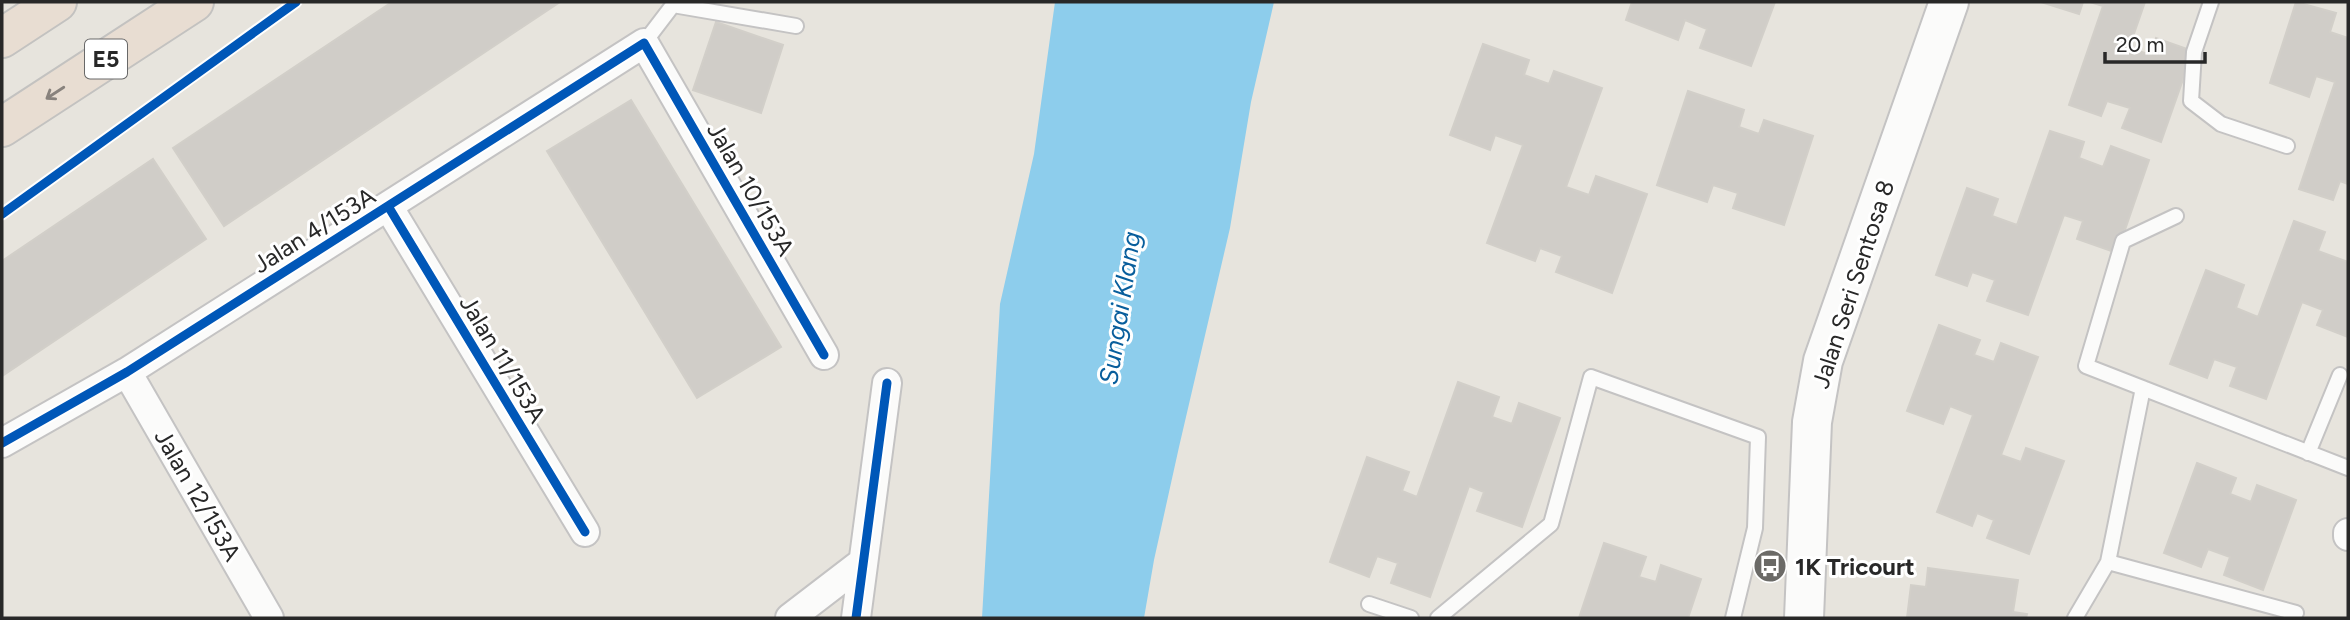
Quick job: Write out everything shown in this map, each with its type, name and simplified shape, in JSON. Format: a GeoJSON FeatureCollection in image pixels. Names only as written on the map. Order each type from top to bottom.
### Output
{"type":"FeatureCollection","features":[{"type":"Feature","properties":{"kind":"highway"},"geometry":{"type":"LineString","coordinates":[[2,38],[57,2]]}},
{"type":"Feature","properties":{"kind":"highway","name":"E5"},"geometry":{"type":"LineString","coordinates":[[2,127],[194,2]]}},
{"type":"Feature","properties":{"kind":"main road","name":"Jalan Seri Sentosa 8"},"geometry":{"type":"LineString","coordinates":[[1804,618],[1812,422],[1823,361],[1949,2]]}},
{"type":"Feature","properties":{"kind":"street","name":"Jalan 4/153A"},"geometry":{"type":"LineString","coordinates":[[2,443],[127,372],[644,43]]}},
{"type":"Feature","properties":{"kind":"street","name":"Jalan 10/153A"},"geometry":{"type":"LineString","coordinates":[[644,43],[824,355]]}},
{"type":"Feature","properties":{"kind":"street","name":"Jalan 11/153A"},"geometry":{"type":"LineString","coordinates":[[388,206],[585,533]]}},
{"type":"Feature","properties":{"kind":"street","name":"Jalan 12/153A"},"geometry":{"type":"LineString","coordinates":[[127,372],[269,618]]}},
{"type":"Feature","properties":{"kind":"street"},"geometry":{"type":"LineString","coordinates":[[856,618],[887,383]]}},
{"type":"Feature","properties":{"kind":"street"},"geometry":{"type":"LineString","coordinates":[[790,618],[863,562]]}},
{"type":"Feature","properties":{"kind":"lane"},"geometry":{"type":"LineString","coordinates":[[2211,2],[2194,52],[2191,101],[2221,124],[2287,146]]}},
{"type":"Feature","properties":{"kind":"lane"},"geometry":{"type":"LineString","coordinates":[[644,43],[672,3],[796,26]]}},
{"type":"Feature","properties":{"kind":"lane"},"geometry":{"type":"LineString","coordinates":[[2176,216],[2123,242],[2086,366],[2348,468]]}},
{"type":"Feature","properties":{"kind":"lane"},"geometry":{"type":"LineString","coordinates":[[2308,453],[2340,375]]}},
{"type":"Feature","properties":{"kind":"lane"},"geometry":{"type":"LineString","coordinates":[[1438,618],[1551,524],[1591,377],[1758,437],[1755,528],[1733,618]]}},
{"type":"Feature","properties":{"kind":"lane"},"geometry":{"type":"LineString","coordinates":[[2075,618],[2108,562],[2143,388]]}},
{"type":"Feature","properties":{"kind":"lane"},"geometry":{"type":"LineString","coordinates":[[2108,562],[2296,613]]}},
{"type":"Feature","properties":{"kind":"lane"},"geometry":{"type":"LineString","coordinates":[[1369,604],[1411,618]]}},
{"type":"Feature","properties":{"kind":"water","name":"Sungai Klang"},"geometry":{"type":"Polygon","coordinates":[[[1055,2],[1274,2],[1251,102],[1230,228],[1154,560],[1144,618],[982,618],[1000,304],[1034,154],[1055,2]]]}},
{"type":"Feature","properties":{"kind":"building"},"geometry":{"type":"Polygon","coordinates":[[[392,2],[560,2],[224,226],[173,148],[392,2]]]}},
{"type":"Feature","properties":{"kind":"building"},"geometry":{"type":"Polygon","coordinates":[[[1632,2],[1775,2],[1751,66],[1700,48],[1707,29],[1685,20],[1678,40],[1626,20],[1632,2]]]}},
{"type":"Feature","properties":{"kind":"building"},"geometry":{"type":"Polygon","coordinates":[[[2041,2],[2083,2],[2079,14],[2041,2]]]}},
{"type":"Feature","properties":{"kind":"building"},"geometry":{"type":"Polygon","coordinates":[[[2090,2],[2145,2],[2129,48],[2151,55],[2156,38],[2193,51],[2161,142],[2122,128],[2130,108],[2107,101],[2101,116],[2069,105],[2103,6],[2090,2]]]}},
{"type":"Feature","properties":{"kind":"building"},"geometry":{"type":"Polygon","coordinates":[[[2296,2],[2336,13],[2330,32],[2348,38],[2348,184],[2340,181],[2333,200],[2299,189],[2335,82],[2316,76],[2309,97],[2270,83],[2296,2]]]}},
{"type":"Feature","properties":{"kind":"building"},"geometry":{"type":"Polygon","coordinates":[[[716,22],[783,45],[761,113],[693,90],[716,22]]]}},
{"type":"Feature","properties":{"kind":"building"},"geometry":{"type":"Polygon","coordinates":[[[1483,44],[1529,60],[1524,75],[1549,84],[1554,71],[1602,88],[1566,187],[1589,195],[1596,176],[1647,194],[1612,293],[1556,272],[1562,256],[1540,248],[1535,261],[1487,243],[1523,145],[1495,135],[1490,150],[1450,135],[1483,44]]]}},
{"type":"Feature","properties":{"kind":"building"},"geometry":{"type":"Polygon","coordinates":[[[1688,91],[1744,110],[1739,127],[1759,134],[1764,120],[1813,136],[1784,225],[1733,208],[1738,193],[1713,185],[1707,202],[1657,185],[1688,91]]]}},
{"type":"Feature","properties":{"kind":"building"},"geometry":{"type":"Polygon","coordinates":[[[631,100],[781,347],[697,398],[547,151],[631,100]]]}},
{"type":"Feature","properties":{"kind":"building"},"geometry":{"type":"Polygon","coordinates":[[[2050,131],[2084,142],[2079,158],[2103,167],[2111,146],[2149,160],[2117,253],[2077,239],[2083,221],[2064,215],[2028,315],[1987,301],[1995,280],[1972,272],[1967,286],[1936,275],[1967,188],[1998,199],[1992,216],[2017,225],[2050,131]]]}},
{"type":"Feature","properties":{"kind":"building"},"geometry":{"type":"Polygon","coordinates":[[[153,159],[206,239],[2,376],[2,261],[153,159]]]}},
{"type":"Feature","properties":{"kind":"building"},"geometry":{"type":"Polygon","coordinates":[[[2294,221],[2325,232],[2318,251],[2348,262],[2348,337],[2317,325],[2323,310],[2302,302],[2266,399],[2230,386],[2237,367],[2214,359],[2207,378],[2170,364],[2206,270],[2244,285],[2236,308],[2258,317],[2294,221]]]}},
{"type":"Feature","properties":{"kind":"building"},"geometry":{"type":"Polygon","coordinates":[[[1939,325],[1980,340],[1974,355],[1994,362],[2001,343],[2038,357],[2001,455],[2021,462],[2026,448],[2064,461],[2029,554],[1987,538],[1994,520],[1977,513],[1972,526],[1937,512],[1973,415],[1950,406],[1943,424],[1907,411],[1939,325]]]}},
{"type":"Feature","properties":{"kind":"building"},"geometry":{"type":"Polygon","coordinates":[[[1458,382],[1499,397],[1492,417],[1512,424],[1519,403],[1560,418],[1522,527],[1477,511],[1484,492],[1469,486],[1430,597],[1391,583],[1398,563],[1377,556],[1369,577],[1330,562],[1367,457],[1409,472],[1402,491],[1417,497],[1458,382]]]}},
{"type":"Feature","properties":{"kind":"building"},"geometry":{"type":"Polygon","coordinates":[[[2197,463],[2236,478],[2230,494],[2251,502],[2257,485],[2296,500],[2263,590],[2224,575],[2230,557],[2208,549],[2201,567],[2164,553],[2197,463]]]}},
{"type":"Feature","properties":{"kind":"building"},"geometry":{"type":"Polygon","coordinates":[[[1604,543],[1646,557],[1639,577],[1656,582],[1661,565],[1701,579],[1688,618],[1579,618],[1604,543]]]}},
{"type":"Feature","properties":{"kind":"building"},"geometry":{"type":"Polygon","coordinates":[[[1928,568],[2018,580],[2013,612],[2027,614],[2026,618],[1907,618],[1911,585],[1926,587],[1928,568]]]}},
{"type":"Feature","properties":{"kind":"cycle path"},"geometry":{"type":"LineString","coordinates":[[2,214],[296,2]]}},
{"type":"Feature","properties":{"kind":"cycle path"},"geometry":{"type":"LineString","coordinates":[[2,443],[127,372],[644,43],[824,355]]}},
{"type":"Feature","properties":{"kind":"cycle path"},"geometry":{"type":"LineString","coordinates":[[388,206],[585,532]]}},
{"type":"Feature","properties":{"kind":"cycle path"},"geometry":{"type":"LineString","coordinates":[[856,618],[887,383]]}},
{"type":"Feature","properties":{"kind":"place","name":"1K Tricourt"},"geometry":{"type":"Point","coordinates":[1770,566]}}]}
